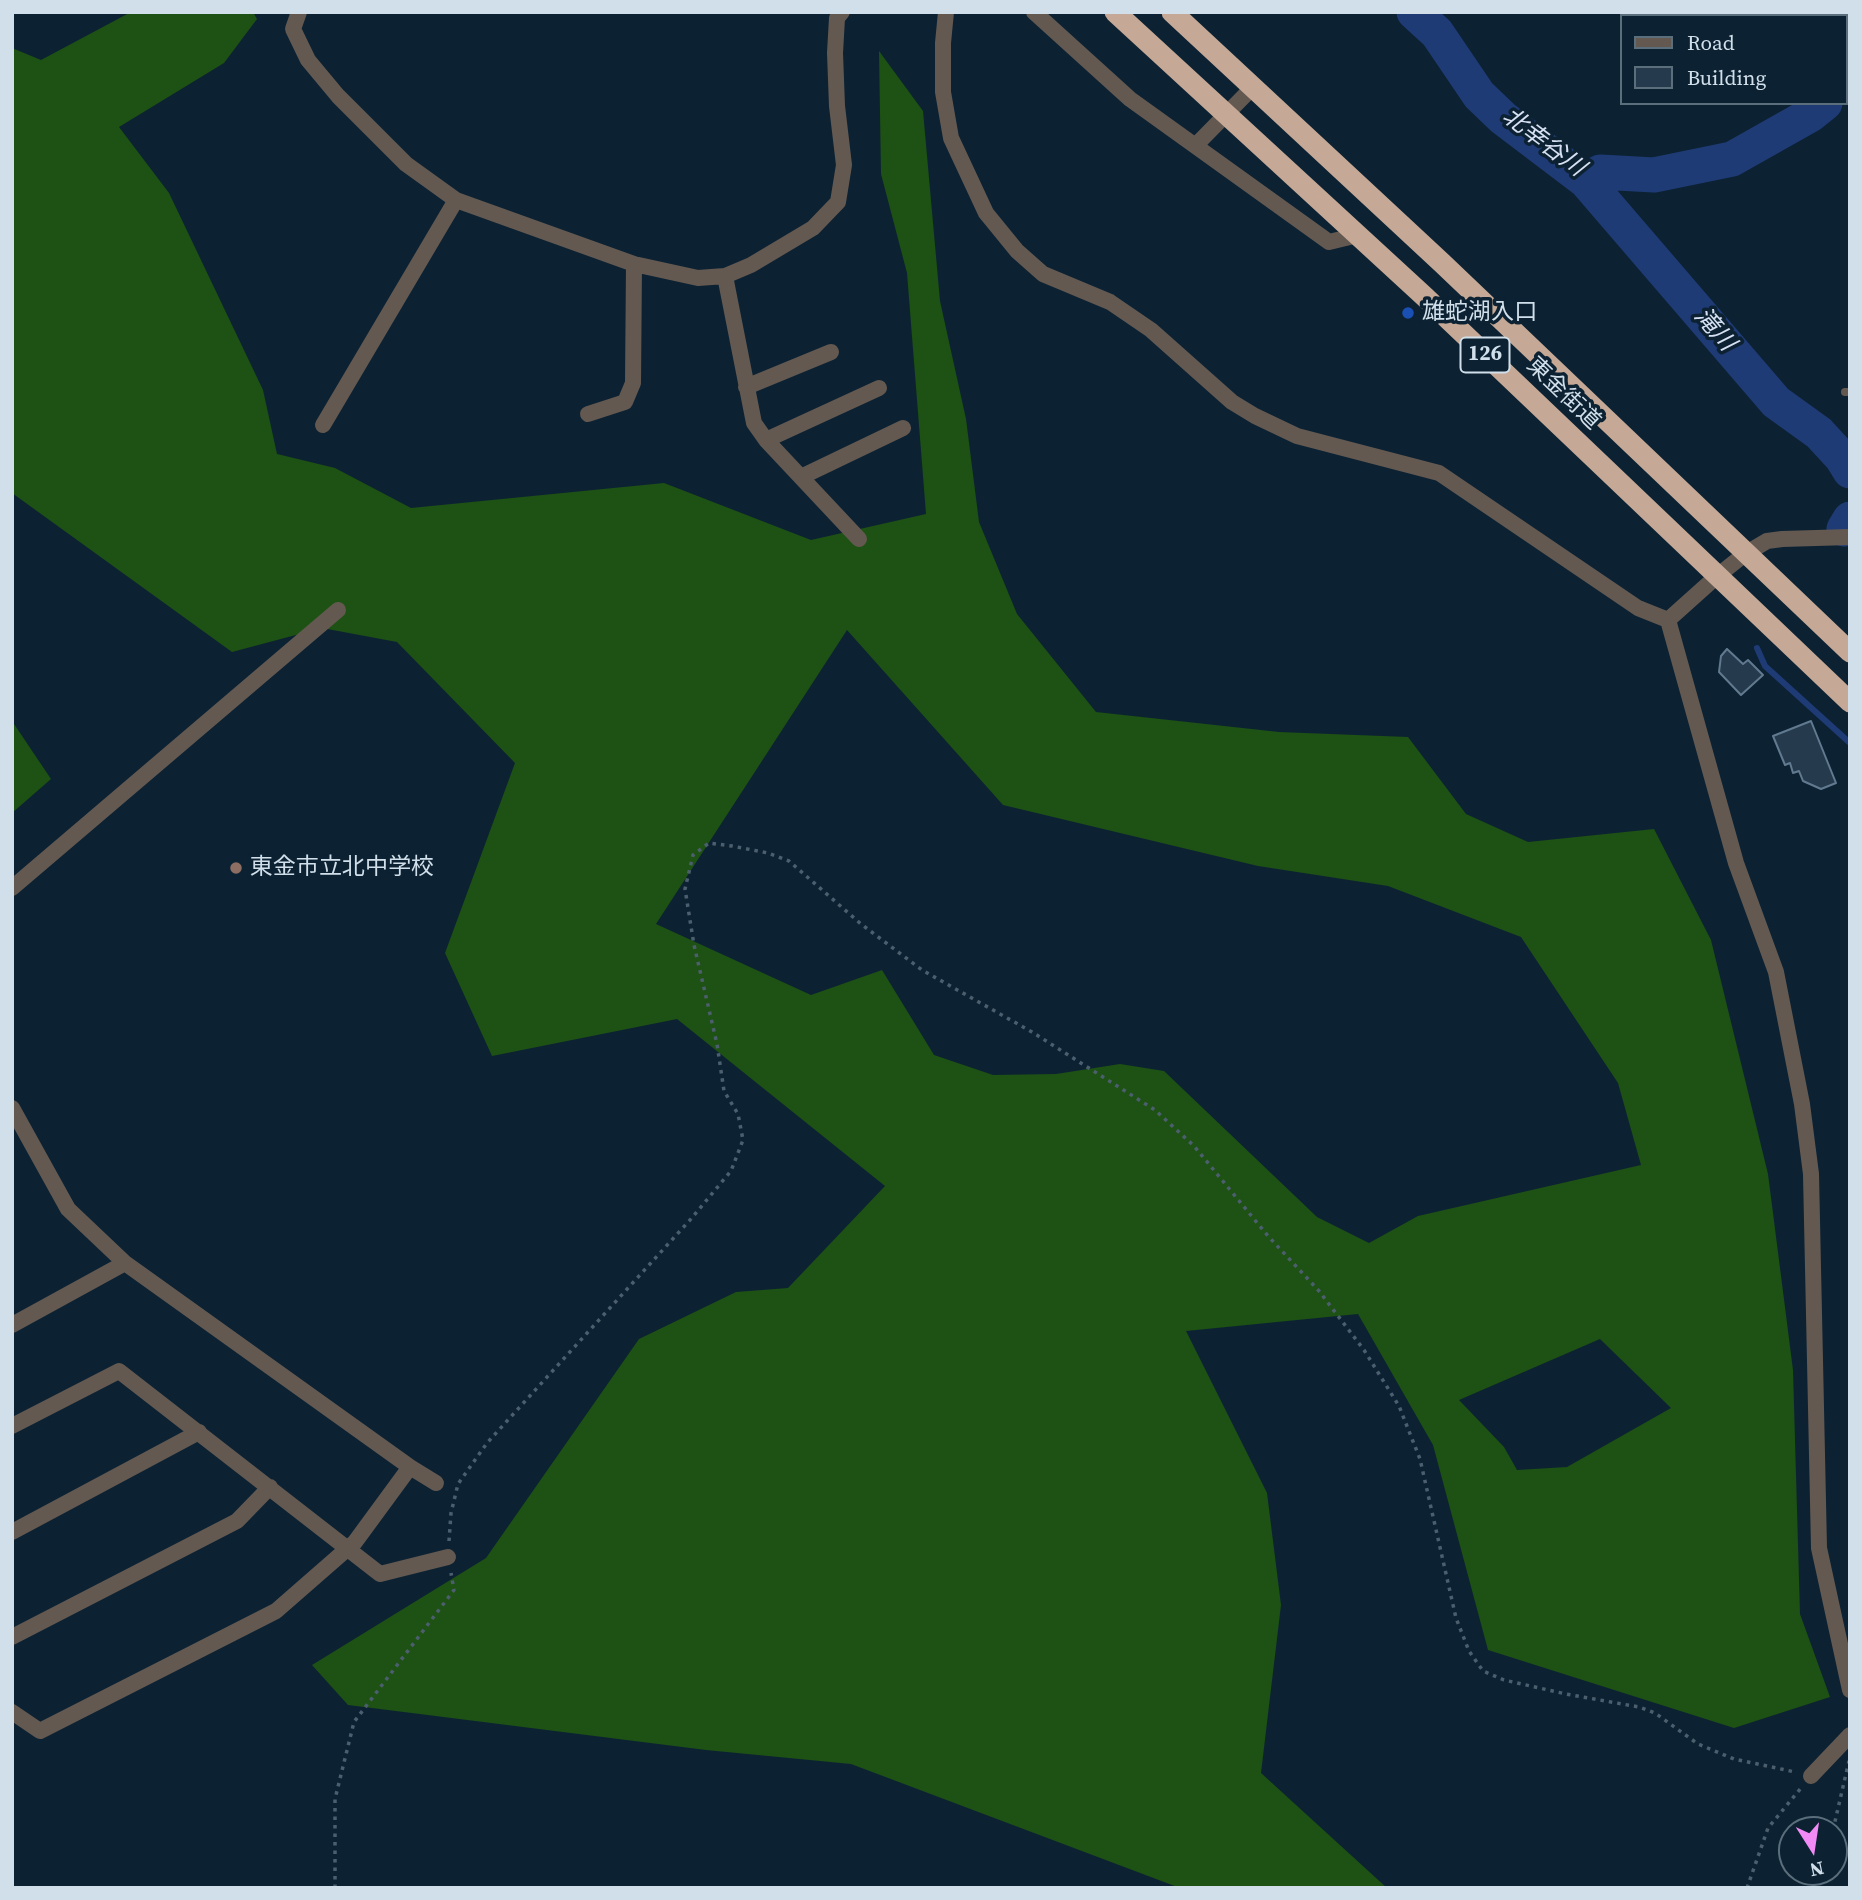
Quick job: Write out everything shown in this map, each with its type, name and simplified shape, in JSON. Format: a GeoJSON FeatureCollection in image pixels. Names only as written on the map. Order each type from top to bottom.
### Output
{"type":"FeatureCollection","features":[{"type":"Feature","properties":{"kind":"highway","name":"東金街道"},"geometry":{"type":"LineString","coordinates":[[1115,12],[1227,113],[1850,702]]}},
{"type":"Feature","properties":{"kind":"highway","name":"東金街道"},"geometry":{"type":"LineString","coordinates":[[1172,12],[1442,263],[1850,652]]}},
{"type":"Feature","properties":{"kind":"street"},"geometry":{"type":"LineString","coordinates":[[299,12],[293,29],[308,60],[338,96],[406,164],[456,201],[634,264],[698,278],[725,276],[751,265],[814,228],[838,202],[844,165],[837,107],[835,53],[836,18],[842,12]]}},
{"type":"Feature","properties":{"kind":"street"},"geometry":{"type":"LineString","coordinates":[[1034,12],[1130,99],[1329,242],[1358,236]]}},
{"type":"Feature","properties":{"kind":"street"},"geometry":{"type":"LineString","coordinates":[[945,13],[943,92],[951,138],[986,213],[1017,251],[1043,274],[1110,302],[1151,330],[1232,402],[1255,416],[1297,436],[1439,473],[1638,608],[1668,620]]}},
{"type":"Feature","properties":{"kind":"street"},"geometry":{"type":"LineString","coordinates":[[1196,145],[1253,87]]}},
{"type":"Feature","properties":{"kind":"street"},"geometry":{"type":"LineString","coordinates":[[323,425],[456,201]]}},
{"type":"Feature","properties":{"kind":"street"},"geometry":{"type":"LineString","coordinates":[[587,414],[625,402],[633,383],[634,264]]}},
{"type":"Feature","properties":{"kind":"street"},"geometry":{"type":"LineString","coordinates":[[725,276],[754,423],[765,440],[859,539]]}},
{"type":"Feature","properties":{"kind":"street"},"geometry":{"type":"LineString","coordinates":[[746,387],[831,352]]}},
{"type":"Feature","properties":{"kind":"street"},"geometry":{"type":"LineString","coordinates":[[765,440],[879,388]]}},
{"type":"Feature","properties":{"kind":"street"},"geometry":{"type":"LineString","coordinates":[[801,477],[903,428]]}},
{"type":"Feature","properties":{"kind":"street"},"geometry":{"type":"LineString","coordinates":[[1668,620],[1716,577],[1767,541],[1850,537]]}},
{"type":"Feature","properties":{"kind":"street"},"geometry":{"type":"LineString","coordinates":[[12,888],[338,610]]}},
{"type":"Feature","properties":{"kind":"street"},"geometry":{"type":"LineString","coordinates":[[1668,620],[1736,863],[1776,972],[1802,1104],[1811,1174],[1819,1548],[1850,1690]]}},
{"type":"Feature","properties":{"kind":"street"},"geometry":{"type":"LineString","coordinates":[[12,1108],[68,1209],[125,1263],[436,1483]]}},
{"type":"Feature","properties":{"kind":"street"},"geometry":{"type":"LineString","coordinates":[[13,1324],[125,1263]]}},
{"type":"Feature","properties":{"kind":"street"},"geometry":{"type":"LineString","coordinates":[[12,1426],[119,1371],[349,1547],[380,1574],[448,1557]]}},
{"type":"Feature","properties":{"kind":"street"},"geometry":{"type":"LineString","coordinates":[[12,1532],[199,1432]]}},
{"type":"Feature","properties":{"kind":"street"},"geometry":{"type":"LineString","coordinates":[[12,1712],[40,1731],[276,1611],[349,1547],[410,1467]]}},
{"type":"Feature","properties":{"kind":"street"},"geometry":{"type":"LineString","coordinates":[[12,1637],[237,1521],[270,1487]]}},
{"type":"Feature","properties":{"kind":"street"},"geometry":{"type":"LineString","coordinates":[[1811,1776],[1850,1735]]}},
{"type":"Feature","properties":{"kind":"path"},"geometry":{"type":"LineString","coordinates":[[335,1888],[335,1799],[354,1722],[454,1590],[448,1557],[451,1513],[458,1484],[487,1443],[690,1220],[731,1171],[743,1140],[738,1114],[724,1091],[685,889],[693,855],[709,843],[768,853],[789,861],[861,924],[922,970],[1032,1032],[1155,1110],[1194,1146],[1268,1236],[1319,1292],[1364,1350],[1399,1406],[1420,1458],[1456,1618],[1469,1651],[1483,1671],[1529,1686],[1639,1707],[1655,1713],[1698,1744],[1734,1759],[1811,1776],[1768,1828],[1747,1888]]}},
{"type":"Feature","properties":{"kind":"path"},"geometry":{"type":"LineString","coordinates":[[1836,1816],[1850,1759]]}},
{"type":"Feature","properties":{"kind":"green space"},"geometry":{"type":"Polygon","coordinates":[[[131,12],[253,12],[257,19],[224,63],[119,127],[169,193],[263,390],[277,454],[335,468],[411,508],[664,483],[811,540],[926,514],[907,273],[881,174],[879,51],[923,111],[940,301],[966,419],[979,522],[1017,614],[1096,712],[1279,732],[1408,737],[1466,814],[1528,842],[1654,829],[1711,940],[1768,1174],[1793,1370],[1800,1614],[1830,1697],[1734,1728],[1488,1650],[1433,1445],[1358,1314],[1186,1331],[1267,1493],[1281,1605],[1261,1773],[1387,1888],[1180,1888],[851,1764],[706,1750],[348,1705],[312,1665],[486,1558],[639,1339],[736,1292],[788,1288],[885,1186],[677,1019],[492,1056],[445,953],[515,763],[397,642],[322,628],[232,652],[12,493],[12,48],[41,60],[131,12]],[[847,630],[656,924],[811,995],[882,970],[934,1055],[993,1075],[1056,1074],[1120,1064],[1164,1071],[1317,1217],[1369,1243],[1418,1216],[1641,1165],[1618,1083],[1521,937],[1388,886],[1258,866],[1003,805],[847,630]],[[1600,1339],[1459,1400],[1504,1447],[1517,1470],[1567,1467],[1671,1408],[1600,1339]]]}},
{"type":"Feature","properties":{"kind":"green space"},"geometry":{"type":"Polygon","coordinates":[[[12,721],[51,779],[12,813],[12,721]]]}},
{"type":"Feature","properties":{"kind":"building"},"geometry":{"type":"Polygon","coordinates":[[[1727,649],[1743,664],[1748,660],[1763,675],[1741,695],[1719,672],[1721,656],[1727,649]]]}},
{"type":"Feature","properties":{"kind":"building"},"geometry":{"type":"Polygon","coordinates":[[[1811,721],[1836,783],[1821,789],[1803,781],[1799,771],[1793,773],[1790,763],[1785,765],[1773,736],[1811,721]]]}},
{"type":"Feature","properties":{"kind":"waterway","name":"滝川"},"geometry":{"type":"LineString","coordinates":[[1414,12],[1437,33],[1479,95],[1503,118],[1586,181],[1776,402],[1819,433],[1850,471]]}},
{"type":"Feature","properties":{"kind":"waterway","name":"北幸谷川"},"geometry":{"type":"LineString","coordinates":[[1586,181],[1600,172],[1654,175],[1732,159],[1810,115],[1822,105]]}},
{"type":"Feature","properties":{"kind":"waterway","name":"滝川"},"geometry":{"type":"LineString","coordinates":[[1844,529],[1850,519]]}},
{"type":"Feature","properties":{"kind":"waterway","name":"滝川"},"geometry":{"type":"LineString","coordinates":[[1757,648],[1765,666],[1850,743]]}},
{"type":"Feature","properties":{"kind":"place","name":"雄蛇湖入口"},"geometry":{"type":"Point","coordinates":[1408,313]}},
{"type":"Feature","properties":{"kind":"place","name":"東金市立北中学校"},"geometry":{"type":"Point","coordinates":[236,868]}}]}
